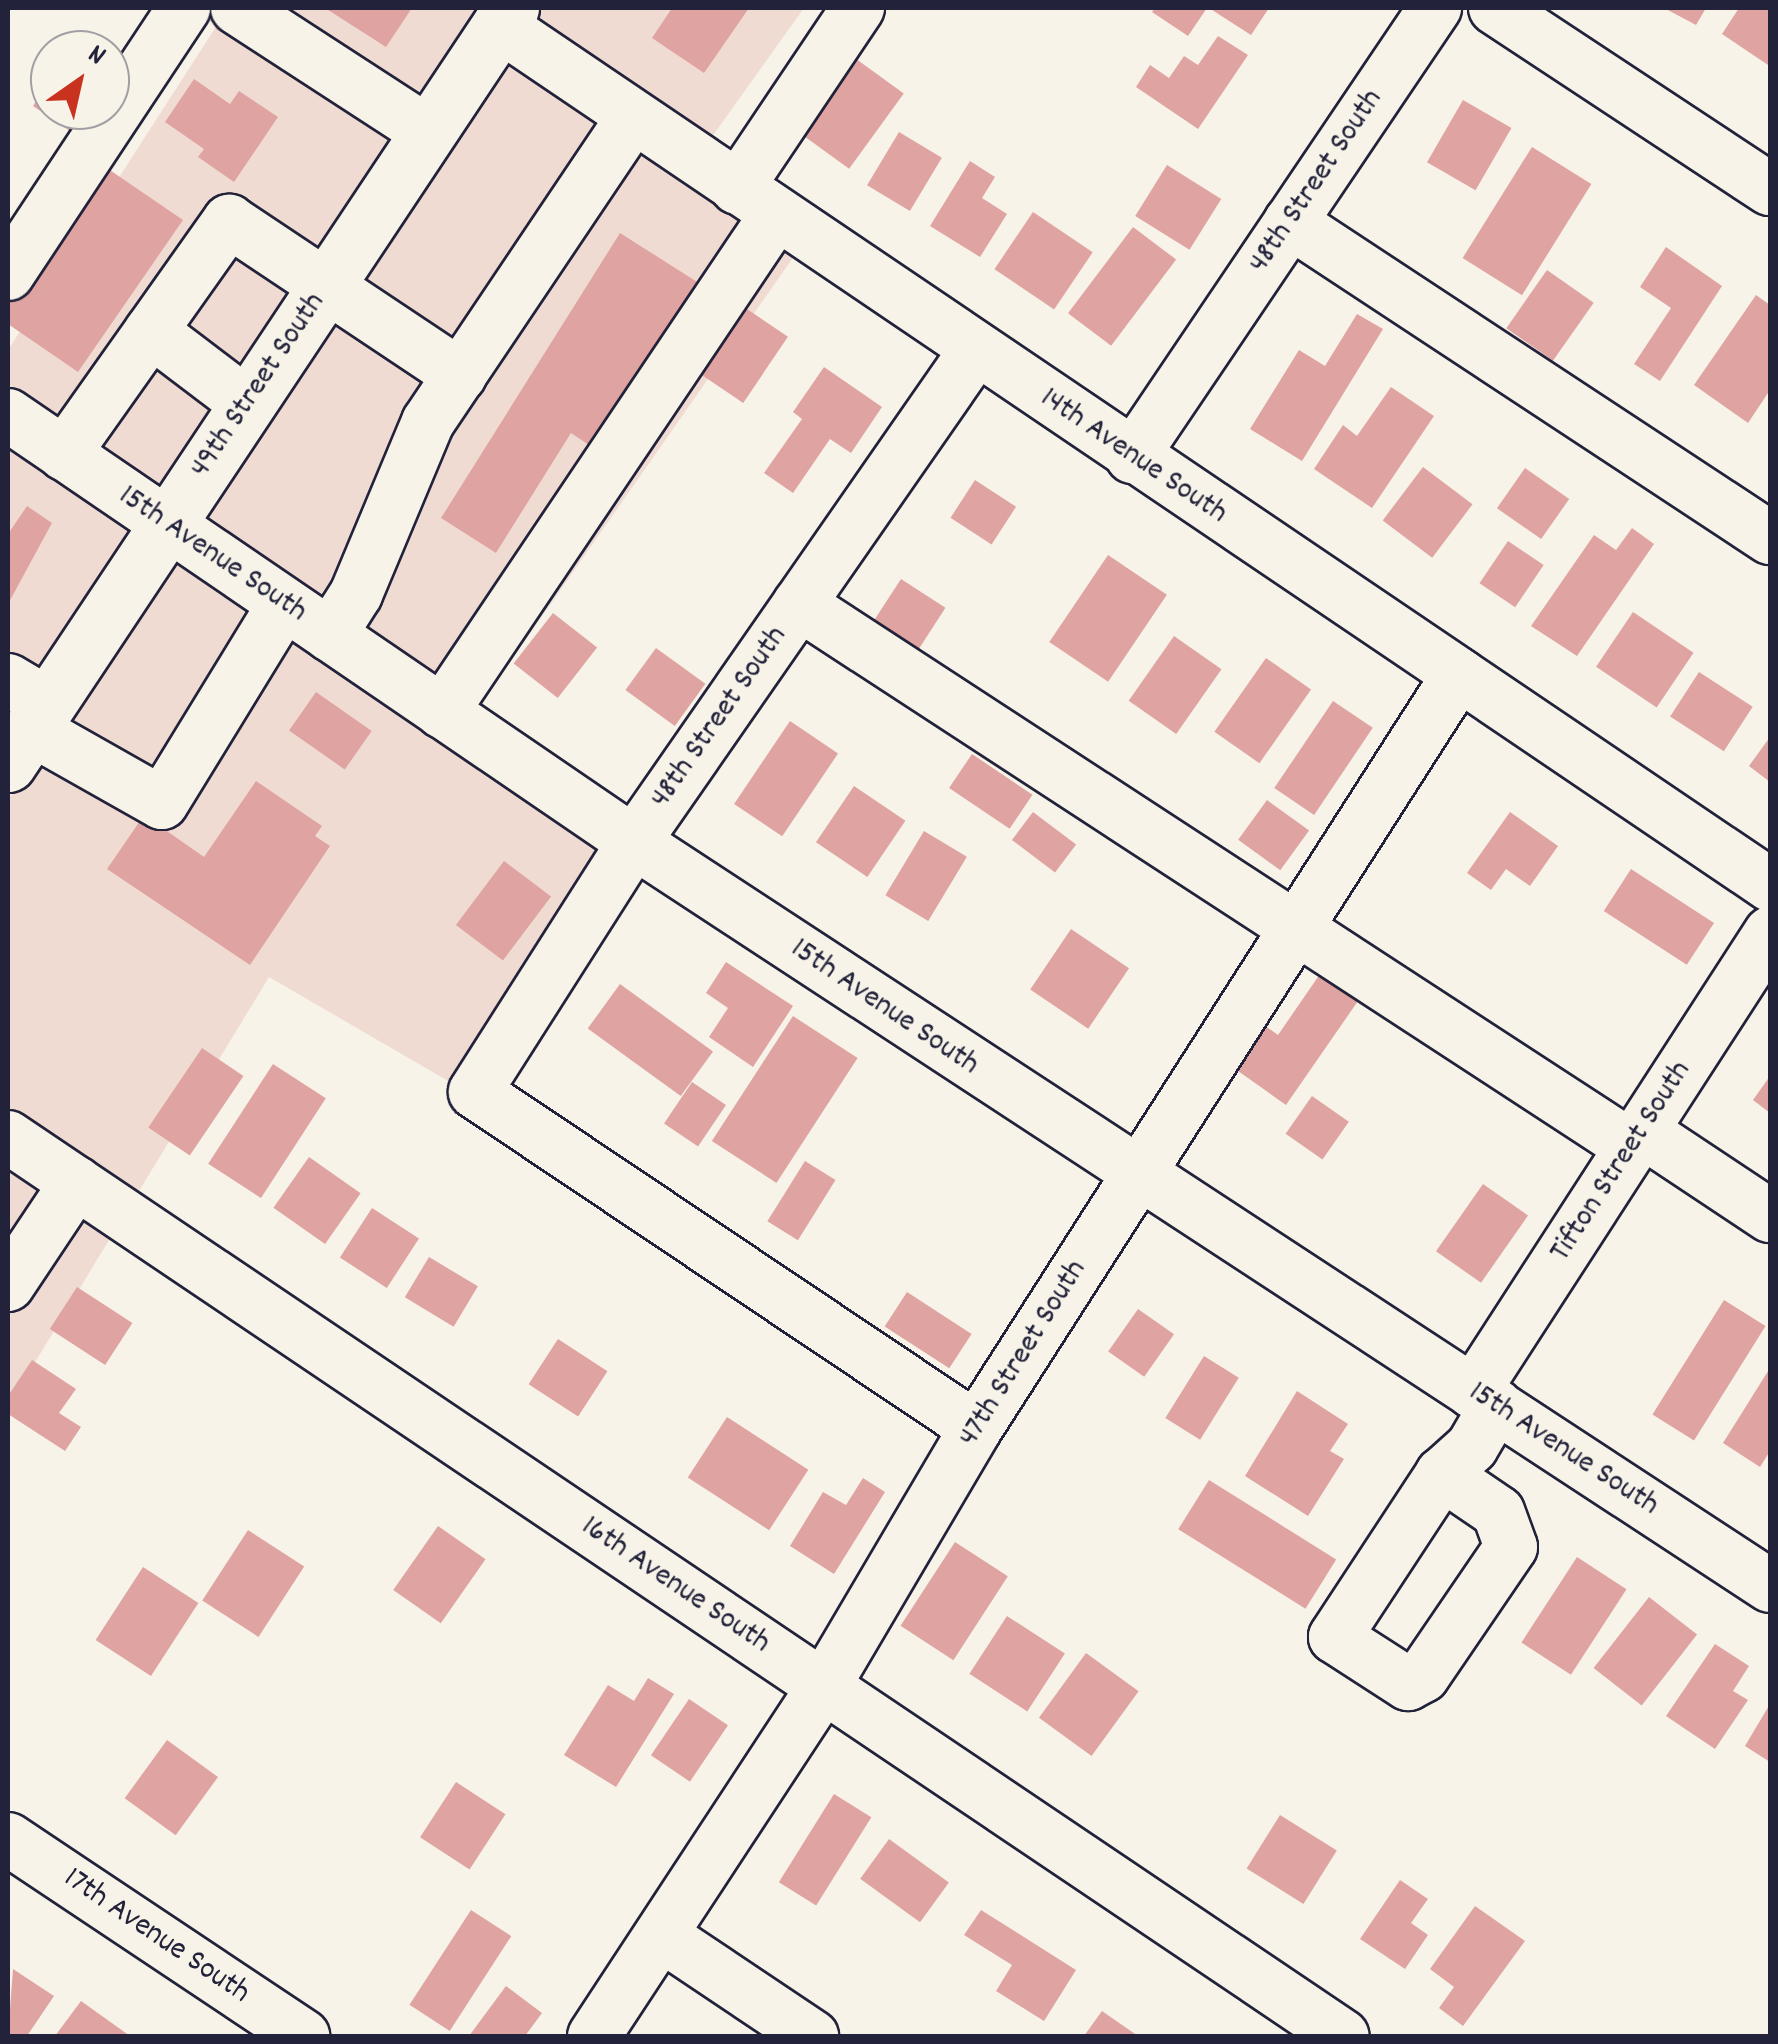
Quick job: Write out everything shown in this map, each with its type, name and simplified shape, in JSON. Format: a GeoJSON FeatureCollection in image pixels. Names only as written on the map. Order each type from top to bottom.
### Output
{"type":"FeatureCollection","features":[{"type":"Feature","properties":{"kind":"main road","name":"49th Street South"},"geometry":{"type":"LineString","coordinates":[[23,719],[167,525],[505,16]]}},
{"type":"Feature","properties":{"kind":"street"},"geometry":{"type":"LineString","coordinates":[[8,274],[184,8]]}},
{"type":"Feature","properties":{"kind":"street"},"geometry":{"type":"LineString","coordinates":[[237,8],[428,132]]}},
{"type":"Feature","properties":{"kind":"street"},"geometry":{"type":"LineString","coordinates":[[442,712],[757,202],[858,8]]}},
{"type":"Feature","properties":{"kind":"street","name":"48th Street South"},"geometry":{"type":"LineString","coordinates":[[1132,457],[1435,8]]}},
{"type":"Feature","properties":{"kind":"street"},"geometry":{"type":"LineString","coordinates":[[1495,8],[1770,189]]}},
{"type":"Feature","properties":{"kind":"street","name":"14th Avenue South"},"geometry":{"type":"LineString","coordinates":[[505,16],[633,116],[974,351],[1770,884]]}},
{"type":"Feature","properties":{"kind":"street"},"geometry":{"type":"LineString","coordinates":[[330,635],[356,594],[428,422],[633,116]]}},
{"type":"Feature","properties":{"kind":"street"},"geometry":{"type":"LineString","coordinates":[[64,454],[229,221],[328,282],[460,374]]}},
{"type":"Feature","properties":{"kind":"street"},"geometry":{"type":"LineString","coordinates":[[1290,222],[1770,538]]}},
{"type":"Feature","properties":{"kind":"street"},"geometry":{"type":"LineString","coordinates":[[151,331],[247,404]]}},
{"type":"Feature","properties":{"kind":"street","name":"48th Street South"},"geometry":{"type":"LineString","coordinates":[[974,351],[634,842],[475,1092],[976,1428]]}},
{"type":"Feature","properties":{"kind":"street","name":"15th Avenue South"},"geometry":{"type":"LineString","coordinates":[[8,415],[634,842],[1136,1176],[1770,1586]]}},
{"type":"Feature","properties":{"kind":"street"},"geometry":{"type":"LineString","coordinates":[[23,719],[162,804],[284,604]]}},
{"type":"Feature","properties":{"kind":"street"},"geometry":{"type":"LineString","coordinates":[[799,604],[1293,931],[1770,1216]]}},
{"type":"Feature","properties":{"kind":"street","name":"47th Street South"},"geometry":{"type":"LineString","coordinates":[[594,2036],[824,1686],[976,1428],[1459,674]]}},
{"type":"Feature","properties":{"kind":"street","name":"Tifton Street South"},"geometry":{"type":"LineString","coordinates":[[1442,1474],[1472,1447],[1485,1399],[1637,1139],[1770,933]]}},
{"type":"Feature","properties":{"kind":"street","name":"16th Avenue South"},"geometry":{"type":"LineString","coordinates":[[15,1159],[76,1183],[1343,2036]]}},
{"type":"Feature","properties":{"kind":"street"},"geometry":{"type":"LineString","coordinates":[[8,1285],[76,1183]]}},
{"type":"Feature","properties":{"kind":"street","name":"17th Avenue South"},"geometry":{"type":"LineString","coordinates":[[8,1839],[303,2036]]}},
{"type":"Feature","properties":{"kind":"street"},"geometry":{"type":"LineString","coordinates":[[661,1935],[812,2036]]}},
{"type":"Feature","properties":{"kind":"shaded area"},"geometry":{"type":"Polygon","coordinates":[[[279,8],[487,8],[424,102],[279,8]]]}},
{"type":"Feature","properties":{"kind":"shaded area"},"geometry":{"type":"Polygon","coordinates":[[[536,8],[804,8],[709,141],[529,17],[536,8]]]}},
{"type":"Feature","properties":{"kind":"shaded area"},"geometry":{"type":"Polygon","coordinates":[[[219,22],[399,140],[163,495],[8,388],[8,350],[219,22]]]}},
{"type":"Feature","properties":{"kind":"shaded area"},"geometry":{"type":"Polygon","coordinates":[[[504,55],[793,257],[475,712],[186,510],[504,55]]]}},
{"type":"Feature","properties":{"kind":"shaded area"},"geometry":{"type":"Polygon","coordinates":[[[8,443],[138,532],[8,727],[8,443]]]}},
{"type":"Feature","properties":{"kind":"shaded area"},"geometry":{"type":"Polygon","coordinates":[[[171,555],[605,850],[455,1085],[269,977],[136,1196],[8,1110],[8,800],[171,555]]]}},
{"type":"Feature","properties":{"kind":"shaded area"},"geometry":{"type":"Polygon","coordinates":[[[8,1164],[112,1235],[8,1407],[8,1164]]]}},
{"type":"Feature","properties":{"kind":"building"},"geometry":{"type":"Polygon","coordinates":[[[325,8],[412,8],[386,47],[325,8]]]}},
{"type":"Feature","properties":{"kind":"building"},"geometry":{"type":"Polygon","coordinates":[[[672,8],[749,8],[704,73],[652,38],[672,8]]]}},
{"type":"Feature","properties":{"kind":"building"},"geometry":{"type":"Polygon","coordinates":[[[1155,8],[1207,8],[1188,36],[1152,12],[1155,8]]]}},
{"type":"Feature","properties":{"kind":"building"},"geometry":{"type":"Polygon","coordinates":[[[1209,8],[1269,8],[1251,35],[1209,8]]]}},
{"type":"Feature","properties":{"kind":"building"},"geometry":{"type":"Polygon","coordinates":[[[1664,8],[1706,8],[1696,25],[1664,8]]]}},
{"type":"Feature","properties":{"kind":"building"},"geometry":{"type":"Polygon","coordinates":[[[1739,8],[1770,8],[1768,65],[1722,34],[1739,8]]]}},
{"type":"Feature","properties":{"kind":"building"},"geometry":{"type":"Polygon","coordinates":[[[1218,36],[1248,55],[1198,129],[1136,87],[1150,65],[1169,78],[1184,56],[1198,65],[1218,36]]]}},
{"type":"Feature","properties":{"kind":"building"},"geometry":{"type":"Polygon","coordinates":[[[852,56],[904,94],[849,169],[797,131],[852,56]]]}},
{"type":"Feature","properties":{"kind":"building"},"geometry":{"type":"Polygon","coordinates":[[[194,79],[230,104],[239,91],[278,117],[234,182],[198,157],[204,149],[165,122],[194,79]]]}},
{"type":"Feature","properties":{"kind":"building"},"geometry":{"type":"Polygon","coordinates":[[[1463,100],[1511,128],[1475,190],[1427,162],[1463,100]]]}},
{"type":"Feature","properties":{"kind":"building"},"geometry":{"type":"Polygon","coordinates":[[[899,132],[942,158],[910,211],[867,185],[899,132]]]}},
{"type":"Feature","properties":{"kind":"building"},"geometry":{"type":"Polygon","coordinates":[[[1532,147],[1591,184],[1522,295],[1463,258],[1532,147]]]}},
{"type":"Feature","properties":{"kind":"building"},"geometry":{"type":"Polygon","coordinates":[[[970,161],[995,177],[982,198],[1007,214],[980,257],[930,226],[970,161]]]}},
{"type":"Feature","properties":{"kind":"building"},"geometry":{"type":"Polygon","coordinates":[[[101,164],[183,220],[78,372],[8,324],[8,300],[101,164]]]}},
{"type":"Feature","properties":{"kind":"building"},"geometry":{"type":"Polygon","coordinates":[[[1167,165],[1221,199],[1189,250],[1135,216],[1167,165]]]}},
{"type":"Feature","properties":{"kind":"building"},"geometry":{"type":"Polygon","coordinates":[[[1033,212],[1093,252],[1054,309],[994,269],[1033,212]]]}},
{"type":"Feature","properties":{"kind":"building"},"geometry":{"type":"Polygon","coordinates":[[[1133,227],[1176,259],[1111,346],[1068,313],[1133,227]]]}},
{"type":"Feature","properties":{"kind":"building"},"geometry":{"type":"Polygon","coordinates":[[[620,233],[702,285],[598,451],[571,433],[496,553],[441,518],[620,233]]]}},
{"type":"Feature","properties":{"kind":"building"},"geometry":{"type":"Polygon","coordinates":[[[1666,247],[1722,286],[1660,381],[1634,364],[1671,308],[1640,287],[1666,247]]]}},
{"type":"Feature","properties":{"kind":"building"},"geometry":{"type":"Polygon","coordinates":[[[1547,270],[1594,303],[1553,361],[1506,328],[1547,270]]]}},
{"type":"Feature","properties":{"kind":"building"},"geometry":{"type":"Polygon","coordinates":[[[1756,295],[1770,305],[1770,390],[1748,423],[1694,385],[1756,295]]]}},
{"type":"Feature","properties":{"kind":"building"},"geometry":{"type":"Polygon","coordinates":[[[744,307],[788,337],[743,403],[699,373],[744,307]]]}},
{"type":"Feature","properties":{"kind":"building"},"geometry":{"type":"Polygon","coordinates":[[[1357,314],[1383,329],[1302,461],[1250,429],[1299,350],[1325,366],[1357,314]]]}},
{"type":"Feature","properties":{"kind":"building"},"geometry":{"type":"Polygon","coordinates":[[[824,367],[882,407],[851,453],[830,439],[793,493],[764,473],[802,419],[793,412],[824,367]]]}},
{"type":"Feature","properties":{"kind":"building"},"geometry":{"type":"Polygon","coordinates":[[[1391,387],[1434,416],[1372,508],[1314,469],[1343,425],[1357,436],[1391,387]]]}},
{"type":"Feature","properties":{"kind":"building"},"geometry":{"type":"Polygon","coordinates":[[[1423,467],[1473,504],[1432,558],[1383,521],[1423,467]]]}},
{"type":"Feature","properties":{"kind":"building"},"geometry":{"type":"Polygon","coordinates":[[[1525,468],[1569,499],[1541,539],[1497,508],[1525,468]]]}},
{"type":"Feature","properties":{"kind":"building"},"geometry":{"type":"Polygon","coordinates":[[[975,480],[1016,507],[992,544],[950,518],[975,480]]]}},
{"type":"Feature","properties":{"kind":"building"},"geometry":{"type":"Polygon","coordinates":[[[27,506],[52,523],[8,604],[8,534],[27,506]]]}},
{"type":"Feature","properties":{"kind":"building"},"geometry":{"type":"Polygon","coordinates":[[[1632,528],[1654,544],[1577,656],[1531,626],[1594,535],[1616,550],[1632,528]]]}},
{"type":"Feature","properties":{"kind":"building"},"geometry":{"type":"Polygon","coordinates":[[[1508,541],[1544,565],[1515,607],[1479,583],[1508,541]]]}},
{"type":"Feature","properties":{"kind":"building"},"geometry":{"type":"Polygon","coordinates":[[[1108,555],[1167,595],[1108,682],[1049,642],[1108,555]]]}},
{"type":"Feature","properties":{"kind":"building"},"geometry":{"type":"Polygon","coordinates":[[[901,579],[945,608],[919,649],[874,620],[901,579]]]}},
{"type":"Feature","properties":{"kind":"building"},"geometry":{"type":"Polygon","coordinates":[[[1633,612],[1694,653],[1657,708],[1596,667],[1633,612]]]}},
{"type":"Feature","properties":{"kind":"building"},"geometry":{"type":"Polygon","coordinates":[[[553,613],[597,647],[558,698],[514,663],[553,613]]]}},
{"type":"Feature","properties":{"kind":"building"},"geometry":{"type":"Polygon","coordinates":[[[1174,636],[1222,669],[1176,734],[1129,701],[1174,636]]]}},
{"type":"Feature","properties":{"kind":"building"},"geometry":{"type":"Polygon","coordinates":[[[656,648],[705,684],[675,726],[625,690],[656,648]]]}},
{"type":"Feature","properties":{"kind":"building"},"geometry":{"type":"Polygon","coordinates":[[[1266,658],[1311,690],[1259,763],[1214,732],[1266,658]]]}},
{"type":"Feature","properties":{"kind":"building"},"geometry":{"type":"Polygon","coordinates":[[[1699,672],[1753,707],[1724,751],[1670,716],[1699,672]]]}},
{"type":"Feature","properties":{"kind":"building"},"geometry":{"type":"Polygon","coordinates":[[[316,692],[372,731],[345,770],[289,731],[316,692]]]}},
{"type":"Feature","properties":{"kind":"building"},"geometry":{"type":"Polygon","coordinates":[[[1333,701],[1373,728],[1314,815],[1274,788],[1333,701]]]}},
{"type":"Feature","properties":{"kind":"building"},"geometry":{"type":"Polygon","coordinates":[[[790,721],[838,753],[782,836],[734,804],[790,721]]]}},
{"type":"Feature","properties":{"kind":"building"},"geometry":{"type":"Polygon","coordinates":[[[1770,737],[1770,782],[1749,766],[1770,737]]]}},
{"type":"Feature","properties":{"kind":"building"},"geometry":{"type":"Polygon","coordinates":[[[972,754],[1033,795],[1010,829],[949,788],[972,754]]]}},
{"type":"Feature","properties":{"kind":"building"},"geometry":{"type":"Polygon","coordinates":[[[256,781],[322,826],[315,836],[330,846],[250,965],[107,869],[144,815],[204,857],[256,781]]]}},
{"type":"Feature","properties":{"kind":"building"},"geometry":{"type":"Polygon","coordinates":[[[854,786],[905,821],[867,877],[816,842],[854,786]]]}},
{"type":"Feature","properties":{"kind":"building"},"geometry":{"type":"Polygon","coordinates":[[[1267,800],[1309,831],[1280,870],[1238,840],[1267,800]]]}},
{"type":"Feature","properties":{"kind":"building"},"geometry":{"type":"Polygon","coordinates":[[[1033,812],[1076,844],[1055,872],[1012,840],[1033,812]]]}},
{"type":"Feature","properties":{"kind":"building"},"geometry":{"type":"Polygon","coordinates":[[[1510,812],[1558,846],[1530,886],[1506,869],[1491,890],[1467,873],[1510,812]]]}},
{"type":"Feature","properties":{"kind":"building"},"geometry":{"type":"Polygon","coordinates":[[[924,831],[967,857],[928,921],[885,895],[924,831]]]}},
{"type":"Feature","properties":{"kind":"building"},"geometry":{"type":"Polygon","coordinates":[[[504,861],[551,897],[503,960],[456,925],[504,861]]]}},
{"type":"Feature","properties":{"kind":"building"},"geometry":{"type":"Polygon","coordinates":[[[1631,869],[1714,923],[1687,965],[1604,911],[1631,869]]]}},
{"type":"Feature","properties":{"kind":"building"},"geometry":{"type":"Polygon","coordinates":[[[1071,929],[1129,968],[1088,1029],[1030,990],[1071,929]]]}},
{"type":"Feature","properties":{"kind":"building"},"geometry":{"type":"Polygon","coordinates":[[[726,962],[793,1006],[753,1067],[709,1037],[728,1008],[706,993],[726,962]]]}},
{"type":"Feature","properties":{"kind":"building"},"geometry":{"type":"Polygon","coordinates":[[[1320,974],[1358,1001],[1286,1105],[1231,1066],[1261,1023],[1278,1035],[1320,974]]]}},
{"type":"Feature","properties":{"kind":"building"},"geometry":{"type":"Polygon","coordinates":[[[620,984],[713,1052],[681,1096],[588,1028],[620,984]]]}},
{"type":"Feature","properties":{"kind":"building"},"geometry":{"type":"Polygon","coordinates":[[[793,1016],[858,1058],[776,1183],[712,1141],[793,1016]]]}},
{"type":"Feature","properties":{"kind":"building"},"geometry":{"type":"Polygon","coordinates":[[[202,1048],[243,1076],[190,1156],[148,1128],[202,1048]]]}},
{"type":"Feature","properties":{"kind":"building"},"geometry":{"type":"Polygon","coordinates":[[[273,1064],[326,1098],[261,1198],[208,1164],[273,1064]]]}},
{"type":"Feature","properties":{"kind":"building"},"geometry":{"type":"Polygon","coordinates":[[[1770,1076],[1770,1113],[1753,1100],[1770,1076]]]}},
{"type":"Feature","properties":{"kind":"building"},"geometry":{"type":"Polygon","coordinates":[[[692,1082],[726,1105],[698,1146],[664,1123],[692,1082]]]}},
{"type":"Feature","properties":{"kind":"building"},"geometry":{"type":"Polygon","coordinates":[[[1312,1096],[1349,1122],[1322,1159],[1286,1134],[1312,1096]]]}},
{"type":"Feature","properties":{"kind":"building"},"geometry":{"type":"Polygon","coordinates":[[[309,1157],[361,1193],[325,1244],[273,1208],[309,1157]]]}},
{"type":"Feature","properties":{"kind":"building"},"geometry":{"type":"Polygon","coordinates":[[[805,1161],[836,1180],[798,1240],[767,1221],[805,1161]]]}},
{"type":"Feature","properties":{"kind":"building"},"geometry":{"type":"Polygon","coordinates":[[[1483,1184],[1528,1216],[1481,1283],[1436,1251],[1483,1184]]]}},
{"type":"Feature","properties":{"kind":"building"},"geometry":{"type":"Polygon","coordinates":[[[372,1208],[419,1238],[387,1288],[340,1257],[372,1208]]]}},
{"type":"Feature","properties":{"kind":"building"},"geometry":{"type":"Polygon","coordinates":[[[429,1257],[478,1286],[454,1327],[405,1297],[429,1257]]]}},
{"type":"Feature","properties":{"kind":"building"},"geometry":{"type":"Polygon","coordinates":[[[77,1287],[132,1323],[105,1365],[50,1329],[77,1287]]]}},
{"type":"Feature","properties":{"kind":"building"},"geometry":{"type":"Polygon","coordinates":[[[907,1292],[972,1334],[949,1368],[885,1326],[907,1292]]]}},
{"type":"Feature","properties":{"kind":"building"},"geometry":{"type":"Polygon","coordinates":[[[1724,1300],[1766,1326],[1694,1440],[1652,1414],[1724,1300]]]}},
{"type":"Feature","properties":{"kind":"building"},"geometry":{"type":"Polygon","coordinates":[[[1138,1309],[1174,1334],[1144,1377],[1108,1352],[1138,1309]]]}},
{"type":"Feature","properties":{"kind":"building"},"geometry":{"type":"Polygon","coordinates":[[[558,1339],[607,1371],[578,1416],[529,1384],[558,1339]]]}},
{"type":"Feature","properties":{"kind":"building"},"geometry":{"type":"Polygon","coordinates":[[[1204,1356],[1239,1378],[1200,1440],[1165,1418],[1204,1356]]]}},
{"type":"Feature","properties":{"kind":"building"},"geometry":{"type":"Polygon","coordinates":[[[32,1360],[76,1389],[59,1413],[81,1427],[65,1451],[8,1414],[8,1396],[32,1360]]]}},
{"type":"Feature","properties":{"kind":"building"},"geometry":{"type":"Polygon","coordinates":[[[1770,1368],[1770,1451],[1760,1467],[1723,1443],[1770,1368]]]}},
{"type":"Feature","properties":{"kind":"building"},"geometry":{"type":"Polygon","coordinates":[[[1297,1391],[1348,1424],[1330,1451],[1344,1459],[1308,1516],[1245,1476],[1297,1391]]]}},
{"type":"Feature","properties":{"kind":"building"},"geometry":{"type":"Polygon","coordinates":[[[727,1417],[808,1470],[769,1530],[688,1477],[727,1417]]]}},
{"type":"Feature","properties":{"kind":"building"},"geometry":{"type":"Polygon","coordinates":[[[863,1478],[885,1492],[834,1574],[790,1546],[823,1492],[846,1505],[863,1478]]]}},
{"type":"Feature","properties":{"kind":"building"},"geometry":{"type":"Polygon","coordinates":[[[1209,1480],[1336,1559],[1305,1609],[1178,1529],[1209,1480]]]}},
{"type":"Feature","properties":{"kind":"building"},"geometry":{"type":"Polygon","coordinates":[[[438,1526],[486,1559],[441,1623],[393,1590],[438,1526]]]}},
{"type":"Feature","properties":{"kind":"building"},"geometry":{"type":"Polygon","coordinates":[[[248,1530],[304,1566],[258,1637],[202,1600],[248,1530]]]}},
{"type":"Feature","properties":{"kind":"building"},"geometry":{"type":"Polygon","coordinates":[[[955,1542],[1008,1576],[953,1660],[901,1626],[955,1542]]]}},
{"type":"Feature","properties":{"kind":"building"},"geometry":{"type":"Polygon","coordinates":[[[1577,1557],[1626,1589],[1571,1675],[1521,1643],[1577,1557]]]}},
{"type":"Feature","properties":{"kind":"building"},"geometry":{"type":"Polygon","coordinates":[[[143,1567],[198,1603],[151,1676],[96,1640],[143,1567]]]}},
{"type":"Feature","properties":{"kind":"building"},"geometry":{"type":"Polygon","coordinates":[[[1649,1597],[1697,1635],[1642,1705],[1594,1668],[1649,1597]]]}},
{"type":"Feature","properties":{"kind":"building"},"geometry":{"type":"Polygon","coordinates":[[[1007,1616],[1065,1654],[1027,1711],[969,1674],[1007,1616]]]}},
{"type":"Feature","properties":{"kind":"building"},"geometry":{"type":"Polygon","coordinates":[[[1715,1644],[1749,1666],[1733,1691],[1748,1700],[1715,1749],[1666,1716],[1715,1644]]]}},
{"type":"Feature","properties":{"kind":"building"},"geometry":{"type":"Polygon","coordinates":[[[1086,1653],[1139,1691],[1092,1756],[1039,1718],[1086,1653]]]}},
{"type":"Feature","properties":{"kind":"building"},"geometry":{"type":"Polygon","coordinates":[[[648,1678],[674,1694],[616,1787],[564,1755],[608,1685],[634,1701],[648,1678]]]}},
{"type":"Feature","properties":{"kind":"building"},"geometry":{"type":"Polygon","coordinates":[[[689,1699],[728,1725],[690,1782],[651,1755],[689,1699]]]}},
{"type":"Feature","properties":{"kind":"building"},"geometry":{"type":"Polygon","coordinates":[[[1770,1704],[1770,1762],[1745,1746],[1770,1704]]]}},
{"type":"Feature","properties":{"kind":"building"},"geometry":{"type":"Polygon","coordinates":[[[167,1740],[218,1777],[176,1835],[125,1798],[167,1740]]]}},
{"type":"Feature","properties":{"kind":"building"},"geometry":{"type":"Polygon","coordinates":[[[456,1782],[505,1814],[470,1869],[420,1837],[456,1782]]]}},
{"type":"Feature","properties":{"kind":"building"},"geometry":{"type":"Polygon","coordinates":[[[834,1794],[871,1817],[816,1906],[779,1882],[834,1794]]]}},
{"type":"Feature","properties":{"kind":"building"},"geometry":{"type":"Polygon","coordinates":[[[1280,1815],[1337,1851],[1303,1904],[1247,1868],[1280,1815]]]}},
{"type":"Feature","properties":{"kind":"building"},"geometry":{"type":"Polygon","coordinates":[[[889,1839],[949,1882],[920,1922],[860,1879],[889,1839]]]}},
{"type":"Feature","properties":{"kind":"building"},"geometry":{"type":"Polygon","coordinates":[[[1400,1880],[1428,1899],[1411,1923],[1428,1935],[1405,1969],[1360,1939],[1400,1880]]]}},
{"type":"Feature","properties":{"kind":"building"},"geometry":{"type":"Polygon","coordinates":[[[1475,1906],[1525,1941],[1463,2026],[1439,2008],[1454,1987],[1430,1969],[1475,1906]]]}},
{"type":"Feature","properties":{"kind":"building"},"geometry":{"type":"Polygon","coordinates":[[[471,1910],[511,1936],[450,2031],[409,2005],[471,1910]]]}},
{"type":"Feature","properties":{"kind":"building"},"geometry":{"type":"Polygon","coordinates":[[[981,1910],[1076,1970],[1044,2021],[996,1991],[1012,1965],[964,1935],[981,1910]]]}},
{"type":"Feature","properties":{"kind":"building"},"geometry":{"type":"Polygon","coordinates":[[[13,1969],[54,1996],[27,2036],[8,2036],[13,1969]]]}},
{"type":"Feature","properties":{"kind":"building"},"geometry":{"type":"Polygon","coordinates":[[[506,1986],[542,2013],[525,2036],[469,2036],[506,1986]]]}},
{"type":"Feature","properties":{"kind":"building"},"geometry":{"type":"Polygon","coordinates":[[[81,2001],[130,2036],[55,2036],[81,2001]]]}},
{"type":"Feature","properties":{"kind":"building"},"geometry":{"type":"Polygon","coordinates":[[[1102,2011],[1138,2036],[1084,2036],[1102,2011]]]}}]}
